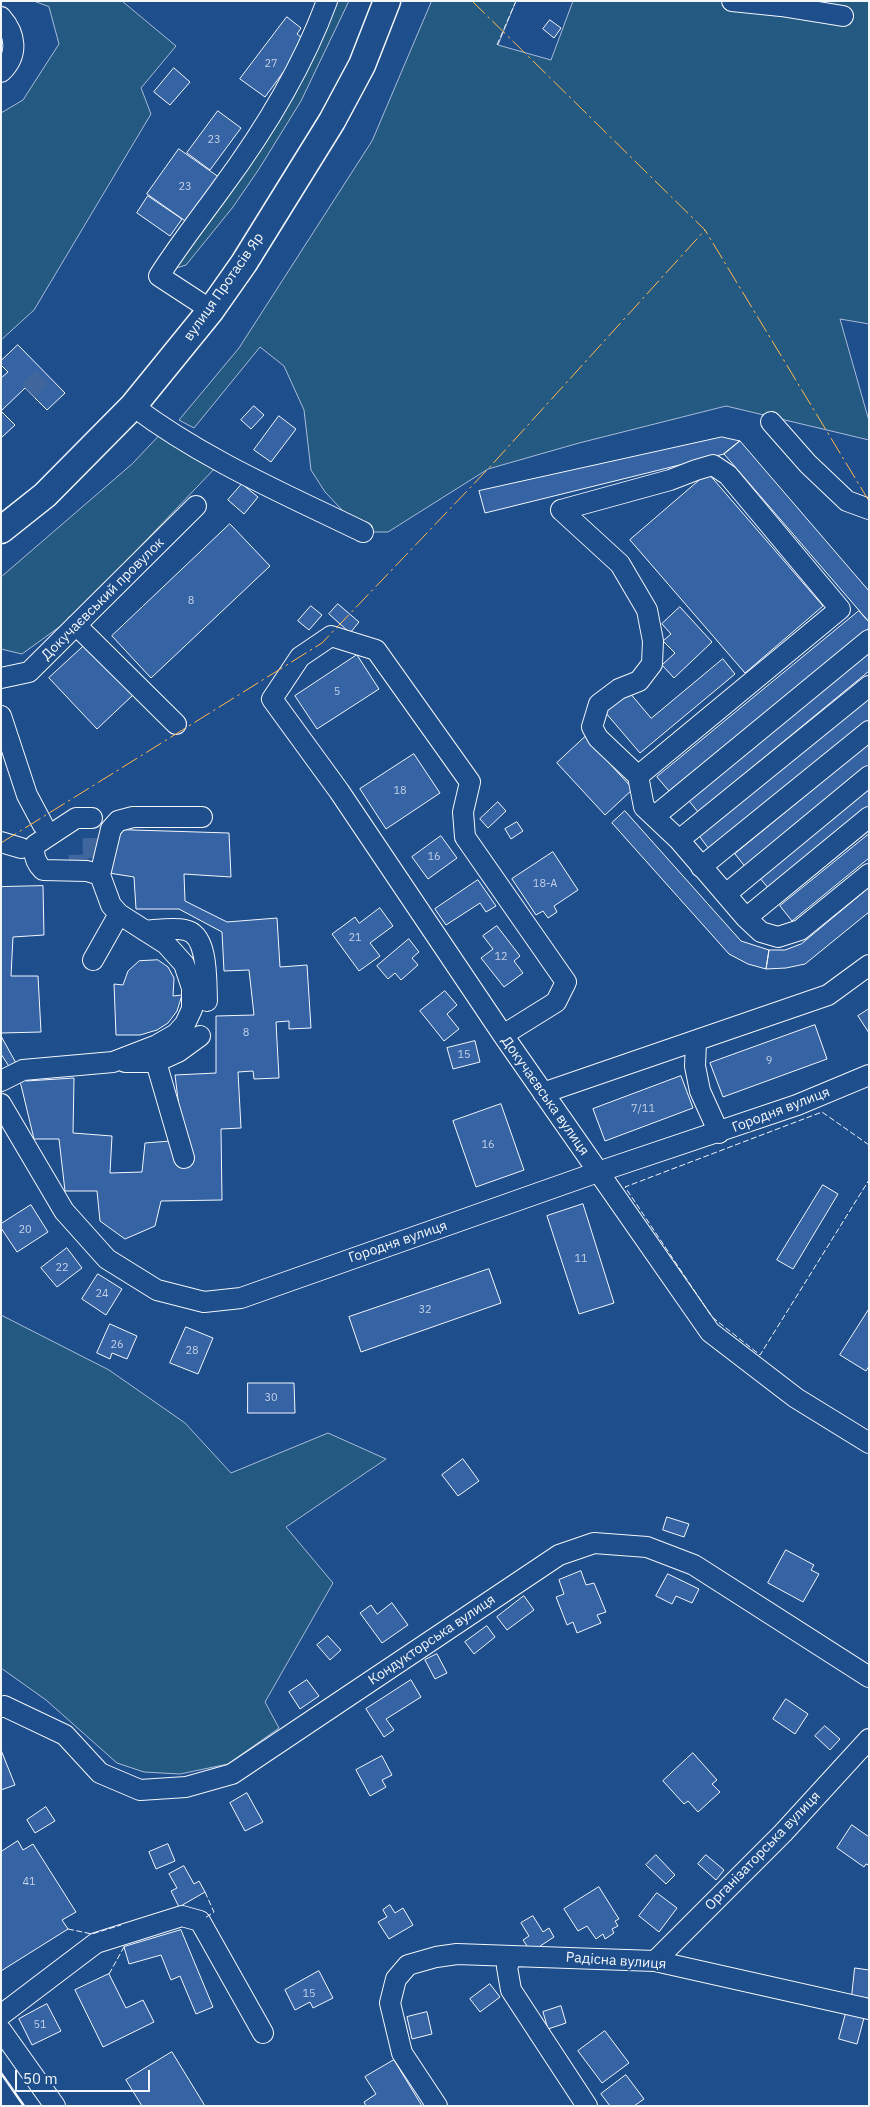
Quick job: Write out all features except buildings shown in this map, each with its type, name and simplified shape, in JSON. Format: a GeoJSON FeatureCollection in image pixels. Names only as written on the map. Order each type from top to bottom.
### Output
{"type":"FeatureCollection","features":[{"type":"Feature","properties":{"kind":"main road","name":"вулиця Протасів Яр"},"geometry":{"type":"LineString","coordinates":[[1,530],[45,495],[133,406],[211,310],[244,263],[332,121],[362,65],[388,1]]}},
{"type":"Feature","properties":{"kind":"street"},"geometry":{"type":"LineString","coordinates":[[211,310],[158,276],[222,188],[268,120],[302,63],[328,1]]}},
{"type":"Feature","properties":{"kind":"street"},"geometry":{"type":"LineString","coordinates":[[732,1],[781,6],[843,16]]}},
{"type":"Feature","properties":{"kind":"street"},"geometry":{"type":"LineString","coordinates":[[1,17],[10,28],[14,42],[11,58],[1,72]]}},
{"type":"Feature","properties":{"kind":"street"},"geometry":{"type":"LineString","coordinates":[[133,406],[231,468],[363,532]]}},
{"type":"Feature","properties":{"kind":"street"},"geometry":{"type":"LineString","coordinates":[[771,422],[808,464],[847,501],[869,509]]}},
{"type":"Feature","properties":{"kind":"street"},"geometry":{"type":"LineString","coordinates":[[638,776],[840,609],[728,475],[713,465],[670,480],[561,510],[620,564],[647,610],[653,641],[652,664],[639,681],[619,690],[599,704],[592,727],[598,738],[638,776],[644,807],[678,840],[746,918],[761,932],[778,937],[800,930],[869,874]]}},
{"type":"Feature","properties":{"kind":"street","name":"Докучаєвський провулок"},"geometry":{"type":"LineString","coordinates":[[1,678],[29,672],[196,506]]}},
{"type":"Feature","properties":{"kind":"street"},"geometry":{"type":"LineString","coordinates":[[76,625],[176,724]]}},
{"type":"Feature","properties":{"kind":"street","name":"Докучаєвська вулиця"},"geometry":{"type":"LineString","coordinates":[[503,1035],[556,1002],[566,982],[465,837],[463,812],[470,782],[376,650],[331,636],[300,658],[272,700],[339,791],[503,1035],[710,1332],[796,1398],[869,1444]]}},
{"type":"Feature","properties":{"kind":"street"},"geometry":{"type":"LineString","coordinates":[[655,816],[869,640]]}},
{"type":"Feature","properties":{"kind":"street"},"geometry":{"type":"LineString","coordinates":[[678,840],[869,686]]}},
{"type":"Feature","properties":{"kind":"street"},"geometry":{"type":"LineString","coordinates":[[1,716],[27,795],[43,825]]}},
{"type":"Feature","properties":{"kind":"street"},"geometry":{"type":"LineString","coordinates":[[701,867],[869,731]]}},
{"type":"Feature","properties":{"kind":"street"},"geometry":{"type":"LineString","coordinates":[[726,894],[869,776]]}},
{"type":"Feature","properties":{"kind":"street"},"geometry":{"type":"LineString","coordinates":[[113,1062],[156,1045],[176,1034],[185,1024],[192,1010],[192,988],[184,964],[166,944],[119,914],[111,906],[100,875],[111,829],[118,821],[133,817],[202,817]]}},
{"type":"Feature","properties":{"kind":"street"},"geometry":{"type":"LineString","coordinates":[[92,818],[76,818],[35,845],[34,853],[37,864],[43,870],[87,871],[100,875]]}},
{"type":"Feature","properties":{"kind":"street"},"geometry":{"type":"LineString","coordinates":[[746,918],[869,818]]}},
{"type":"Feature","properties":{"kind":"street"},"geometry":{"type":"LineString","coordinates":[[1,842],[21,848]]}},
{"type":"Feature","properties":{"kind":"street"},"geometry":{"type":"LineString","coordinates":[[93,960],[119,914]]}},
{"type":"Feature","properties":{"kind":"street"},"geometry":{"type":"LineString","coordinates":[[145,930],[184,929],[192,932],[201,943],[205,964],[207,1001]]}},
{"type":"Feature","properties":{"kind":"street"},"geometry":{"type":"LineString","coordinates":[[543,1093],[696,1042],[828,995],[869,965]]}},
{"type":"Feature","properties":{"kind":"street"},"geometry":{"type":"LineString","coordinates":[[1,1081],[23,1070],[113,1062],[156,1062],[178,1052],[200,1036]]}},
{"type":"Feature","properties":{"kind":"street"},"geometry":{"type":"LineString","coordinates":[[696,1042],[695,1066],[700,1091],[719,1133]]}},
{"type":"Feature","properties":{"kind":"street"},"geometry":{"type":"LineString","coordinates":[[156,1062],[184,1158]]}},
{"type":"Feature","properties":{"kind":"street","name":"Городня вулиця"},"geometry":{"type":"LineString","coordinates":[[1,1104],[64,1211],[107,1259],[157,1290],[204,1302],[241,1298],[598,1172],[797,1106],[869,1074]]}},
{"type":"Feature","properties":{"kind":"street","name":"Кондукторська вулиця"},"geometry":{"type":"LineString","coordinates":[[1,1707],[4,1706],[65,1735],[100,1773],[140,1790],[186,1787],[232,1774],[559,1555],[594,1543],[647,1547],[694,1565],[869,1677]]}},
{"type":"Feature","properties":{"kind":"street","name":"Організаторська вулиця"},"geometry":{"type":"LineString","coordinates":[[655,1962],[783,1833],[869,1739]]}},
{"type":"Feature","properties":{"kind":"street"},"geometry":{"type":"LineString","coordinates":[[1,2015],[96,1943],[182,1916],[200,1921],[263,2033]]}},
{"type":"Feature","properties":{"kind":"street","name":"Радісна вулиця"},"geometry":{"type":"LineString","coordinates":[[438,2106],[402,2053],[390,2003],[396,1979],[408,1965],[436,1957],[457,1954],[655,1962],[869,2009]]}},
{"type":"Feature","properties":{"kind":"street"},"geometry":{"type":"LineString","coordinates":[[512,1956],[507,1967],[511,1990],[587,2106]]}},
{"type":"Feature","properties":{"kind":"street"},"geometry":{"type":"LineString","coordinates":[[1,2030],[55,2106]]}},
{"type":"Feature","properties":{"kind":"shaded area"},"geometry":{"type":"Polygon","coordinates":[[[34,1],[122,1],[176,46],[141,88],[151,114],[34,310],[1,340],[1,113],[23,100],[59,44],[49,7],[34,1]]]}},
{"type":"Feature","properties":{"kind":"shaded area"},"geometry":{"type":"Polygon","coordinates":[[[332,1],[349,1],[301,101],[233,207],[186,265],[167,271],[332,1]]]}},
{"type":"Feature","properties":{"kind":"shaded area"},"geometry":{"type":"Polygon","coordinates":[[[432,1],[516,1],[498,45],[551,60],[573,1],[869,1],[869,324],[840,319],[869,421],[869,440],[726,406],[579,443],[488,469],[388,532],[363,532],[325,492],[311,470],[304,410],[284,366],[260,347],[194,428],[179,420],[239,348],[372,141],[432,1]]]}},
{"type":"Feature","properties":{"kind":"shaded area"},"geometry":{"type":"Polygon","coordinates":[[[161,434],[217,466],[73,617],[22,654],[1,649],[1,577],[132,464],[161,434]]]}},
{"type":"Feature","properties":{"kind":"shaded area"},"geometry":{"type":"Polygon","coordinates":[[[1,1315],[109,1370],[185,1423],[231,1473],[328,1433],[386,1459],[286,1527],[333,1583],[265,1702],[279,1728],[228,1764],[180,1774],[144,1772],[117,1763],[46,1700],[1,1668],[1,1315]]]}},
{"type":"Feature","properties":{"kind":"tunnel"},"geometry":{"type":"LineString","coordinates":[[28,391],[46,373]]}},
{"type":"Feature","properties":{"kind":"tunnel"},"geometry":{"type":"LineString","coordinates":[[69,865],[93,864],[92,818]]}},
{"type":"Feature","properties":{"kind":"fence"},"geometry":{"type":"LineString","coordinates":[[497,45],[516,1]]}},
{"type":"Feature","properties":{"kind":"fence"},"geometry":{"type":"LineString","coordinates":[[869,1145],[822,1112],[625,1187],[712,1317],[760,1355],[869,1180]]}},
{"type":"Feature","properties":{"kind":"fence"},"geometry":{"type":"LineString","coordinates":[[205,1892],[214,1912],[205,1918]]}},
{"type":"Feature","properties":{"kind":"fence"},"geometry":{"type":"LineString","coordinates":[[68,1929],[92,1934],[121,1925]]}},
{"type":"Feature","properties":{"kind":"fence"},"geometry":{"type":"LineString","coordinates":[[109,1974],[124,1947]]}},
{"type":"Feature","properties":{"kind":"wall"},"geometry":{"type":"LineString","coordinates":[[1,2073],[24,2106]]}},
{"type":"Feature","properties":{"kind":"power"},"geometry":{"type":"LineString","coordinates":[[472,1],[705,230],[869,501]]}},
{"type":"Feature","properties":{"kind":"power"},"geometry":{"type":"LineString","coordinates":[[1,843],[322,643],[488,469],[705,230]]}}]}
